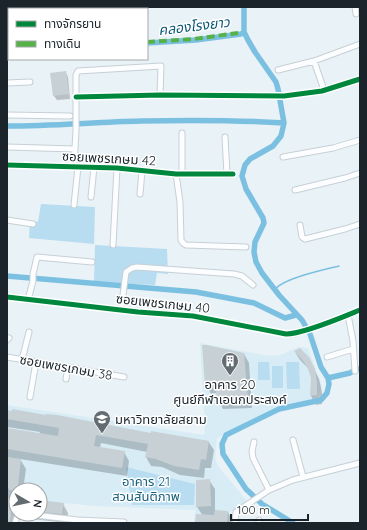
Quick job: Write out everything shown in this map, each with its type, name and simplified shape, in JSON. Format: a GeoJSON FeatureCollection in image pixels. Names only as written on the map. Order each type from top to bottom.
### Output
{"type":"FeatureCollection","features":[{"type":"Feature","properties":{"kind":"street"},"geometry":{"type":"LineString","coordinates":[[355,7],[356,14]]}},
{"type":"Feature","properties":{"kind":"street"},"geometry":{"type":"LineString","coordinates":[[278,70],[314,61],[360,44]]}},
{"type":"Feature","properties":{"kind":"street"},"geometry":{"type":"LineString","coordinates":[[314,61],[324,90]]}},
{"type":"Feature","properties":{"kind":"street"},"geometry":{"type":"LineString","coordinates":[[74,205],[76,166],[76,75],[78,71],[109,70],[159,65],[162,68],[160,95]]}},
{"type":"Feature","properties":{"kind":"street"},"geometry":{"type":"LineString","coordinates":[[76,97],[160,95],[284,96],[324,90],[360,79]]}},
{"type":"Feature","properties":{"kind":"street"},"geometry":{"type":"LineString","coordinates":[[7,83],[30,82]]}},
{"type":"Feature","properties":{"kind":"street"},"geometry":{"type":"LineString","coordinates":[[7,115],[70,116]]}},
{"type":"Feature","properties":{"kind":"street"},"geometry":{"type":"LineString","coordinates":[[182,133],[182,174]]}},
{"type":"Feature","properties":{"kind":"street","name":"ซอยเพชรเกษม 42"},"geometry":{"type":"LineString","coordinates":[[7,165],[117,168],[176,174],[230,174],[224,137]]}},
{"type":"Feature","properties":{"kind":"street"},"geometry":{"type":"LineString","coordinates":[[282,157],[333,148],[360,140]]}},
{"type":"Feature","properties":{"kind":"street"},"geometry":{"type":"LineString","coordinates":[[7,147],[75,149]]}},
{"type":"Feature","properties":{"kind":"street"},"geometry":{"type":"LineString","coordinates":[[91,196],[94,167]]}},
{"type":"Feature","properties":{"kind":"street"},"geometry":{"type":"LineString","coordinates":[[113,245],[117,168]]}},
{"type":"Feature","properties":{"kind":"street"},"geometry":{"type":"LineString","coordinates":[[140,194],[142,170]]}},
{"type":"Feature","properties":{"kind":"street"},"geometry":{"type":"LineString","coordinates":[[295,190],[360,173]]}},
{"type":"Feature","properties":{"kind":"street"},"geometry":{"type":"LineString","coordinates":[[176,174],[180,202],[181,240],[183,244],[246,247]]}},
{"type":"Feature","properties":{"kind":"street"},"geometry":{"type":"LineString","coordinates":[[7,220],[33,224]]}},
{"type":"Feature","properties":{"kind":"street"},"geometry":{"type":"LineString","coordinates":[[300,225],[302,237],[305,239],[360,224]]}},
{"type":"Feature","properties":{"kind":"street"},"geometry":{"type":"LineString","coordinates":[[28,300],[37,257],[92,262]]}},
{"type":"Feature","properties":{"kind":"street"},"geometry":{"type":"LineString","coordinates":[[121,310],[126,272],[137,267],[234,274],[242,276],[254,285]]}},
{"type":"Feature","properties":{"kind":"street","name":"ซอยเพชรเกษม 40"},"geometry":{"type":"LineString","coordinates":[[7,297],[121,310],[193,316],[286,334],[313,328],[360,310]]}},
{"type":"Feature","properties":{"kind":"street"},"geometry":{"type":"LineString","coordinates":[[348,315],[351,328],[355,371]]}},
{"type":"Feature","properties":{"kind":"street"},"geometry":{"type":"LineString","coordinates":[[22,360],[29,332]]}},
{"type":"Feature","properties":{"kind":"street"},"geometry":{"type":"LineString","coordinates":[[327,356],[353,349]]}},
{"type":"Feature","properties":{"kind":"street","name":"ซอยเพชรเกษม 38"},"geometry":{"type":"LineString","coordinates":[[7,357],[124,378]]}},
{"type":"Feature","properties":{"kind":"street"},"geometry":{"type":"LineString","coordinates":[[30,397],[36,362]]}},
{"type":"Feature","properties":{"kind":"street"},"geometry":{"type":"LineString","coordinates":[[66,379],[68,368]]}},
{"type":"Feature","properties":{"kind":"street"},"geometry":{"type":"LineString","coordinates":[[293,440],[303,477]]}},
{"type":"Feature","properties":{"kind":"street"},"geometry":{"type":"LineString","coordinates":[[254,442],[252,451],[253,458],[270,490]]}},
{"type":"Feature","properties":{"kind":"street"},"geometry":{"type":"LineString","coordinates":[[235,523],[236,512],[270,490],[303,477],[360,463]]}},
{"type":"Feature","properties":{"kind":"street"},"geometry":{"type":"LineString","coordinates":[[48,517],[78,520],[124,522]]}},
{"type":"Feature","properties":{"kind":"shaded area","name":"มหาวิทยาลัยสยาม"},"geometry":{"type":"Polygon","coordinates":[[[200,343],[269,356],[281,355],[298,347],[308,348],[322,386],[318,396],[313,399],[278,406],[225,433],[217,439],[215,458],[218,466],[247,501],[230,512],[229,523],[194,523],[195,510],[95,506],[65,503],[62,519],[48,517],[48,482],[8,482],[8,522],[11,522],[7,523],[7,405],[204,435],[205,427],[200,343]]]}},
{"type":"Feature","properties":{"kind":"green space"},"geometry":{"type":"Polygon","coordinates":[[[41,204],[95,207],[94,244],[29,238],[30,221],[38,222],[41,204]]]}},
{"type":"Feature","properties":{"kind":"green space"},"geometry":{"type":"Polygon","coordinates":[[[95,245],[167,249],[168,274],[157,273],[155,285],[94,282],[95,245]]]}},
{"type":"Feature","properties":{"kind":"green space"},"geometry":{"type":"Polygon","coordinates":[[[258,362],[269,362],[270,380],[258,380],[258,362]]]}},
{"type":"Feature","properties":{"kind":"green space"},"geometry":{"type":"Polygon","coordinates":[[[286,362],[299,362],[300,389],[287,389],[286,362]]]}},
{"type":"Feature","properties":{"kind":"green space"},"geometry":{"type":"Polygon","coordinates":[[[272,366],[283,366],[283,388],[272,388],[272,366]]]}},
{"type":"Feature","properties":{"kind":"green space","name":"อาคาร 21 สวนสันติภาพ"},"geometry":{"type":"Polygon","coordinates":[[[126,467],[195,484],[194,505],[132,505],[126,467]]]}},
{"type":"Feature","properties":{"kind":"building"},"geometry":{"type":"Polygon","coordinates":[[[66,71],[69,94],[53,96],[50,73],[66,71]]]}},
{"type":"Feature","properties":{"kind":"building","name":"อาคาร 20 ศูนย์กีฬาเอนกประสงค์"},"geometry":{"type":"Polygon","coordinates":[[[202,345],[244,353],[248,400],[217,400],[215,384],[205,385],[202,345]]]}},
{"type":"Feature","properties":{"kind":"building"},"geometry":{"type":"Polygon","coordinates":[[[300,348],[309,357],[315,369],[317,395],[310,396],[311,378],[308,369],[294,351],[300,348]]]}},
{"type":"Feature","properties":{"kind":"building"},"geometry":{"type":"Polygon","coordinates":[[[12,409],[46,415],[57,415],[151,433],[151,431],[209,441],[206,460],[201,459],[199,470],[174,466],[156,459],[145,457],[148,444],[96,435],[94,446],[125,451],[122,468],[7,449],[7,428],[58,436],[59,428],[7,419],[7,410],[12,411],[12,409]]]}},
{"type":"Feature","properties":{"kind":"building"},"geometry":{"type":"Polygon","coordinates":[[[7,457],[21,459],[18,482],[8,482],[8,488],[7,457]]]}},
{"type":"Feature","properties":{"kind":"building"},"geometry":{"type":"Polygon","coordinates":[[[210,479],[211,506],[196,507],[196,480],[210,479]]]}},
{"type":"Feature","properties":{"kind":"building"},"geometry":{"type":"Polygon","coordinates":[[[8,498],[8,522],[10,522],[7,523],[8,498]]]}},
{"type":"Feature","properties":{"kind":"building"},"geometry":{"type":"Polygon","coordinates":[[[48,501],[64,503],[62,514],[48,513],[48,501]]]}},
{"type":"Feature","properties":{"kind":"building"},"geometry":{"type":"Polygon","coordinates":[[[215,510],[228,511],[227,523],[195,523],[196,514],[214,515],[215,510]]]}},
{"type":"Feature","properties":{"kind":"waterway"},"geometry":{"type":"LineString","coordinates":[[244,7],[244,32],[255,52],[276,82],[284,123],[281,136],[273,146],[250,159],[245,165],[242,176],[246,189],[263,218],[264,223],[255,242],[254,252],[256,262],[262,273],[279,295],[302,320],[310,334],[321,367],[328,378],[329,384],[327,393],[321,400],[279,409],[226,435],[222,444],[223,454],[246,489],[262,504],[293,523]]}},
{"type":"Feature","properties":{"kind":"waterway","name":"คลองโรงยาว"},"geometry":{"type":"LineString","coordinates":[[148,43],[196,40],[241,34],[244,32]]}},
{"type":"Feature","properties":{"kind":"waterway"},"geometry":{"type":"LineString","coordinates":[[7,126],[177,120],[284,123]]}},
{"type":"Feature","properties":{"kind":"waterway"},"geometry":{"type":"LineString","coordinates":[[275,289],[287,281],[295,278],[339,266]]}},
{"type":"Feature","properties":{"kind":"waterway"},"geometry":{"type":"LineString","coordinates":[[7,276],[196,292],[254,303],[285,318],[296,315]]}},
{"type":"Feature","properties":{"kind":"waterway"},"geometry":{"type":"LineString","coordinates":[[328,378],[353,371]]}},
{"type":"Feature","properties":{"kind":"marked path"},"geometry":{"type":"LineString","coordinates":[[148,42],[194,39],[238,33]]}},
{"type":"Feature","properties":{"kind":"cycle path"},"geometry":{"type":"LineString","coordinates":[[76,97],[160,95],[284,96],[322,91],[360,79]]}},
{"type":"Feature","properties":{"kind":"cycle path"},"geometry":{"type":"LineString","coordinates":[[7,165],[117,168],[176,174],[233,174]]}},
{"type":"Feature","properties":{"kind":"cycle path"},"geometry":{"type":"LineString","coordinates":[[7,297],[138,312],[193,316],[286,334],[313,328],[360,310]]}},
{"type":"Feature","properties":{"kind":"place","name":"อาคาร 20 ศูนย์กีฬาเอนกประสงค์"},"geometry":{"type":"Point","coordinates":[230,376]}},
{"type":"Feature","properties":{"kind":"place","name":"มหาวิทยาลัยสยาม"},"geometry":{"type":"Point","coordinates":[102,434]}}]}
